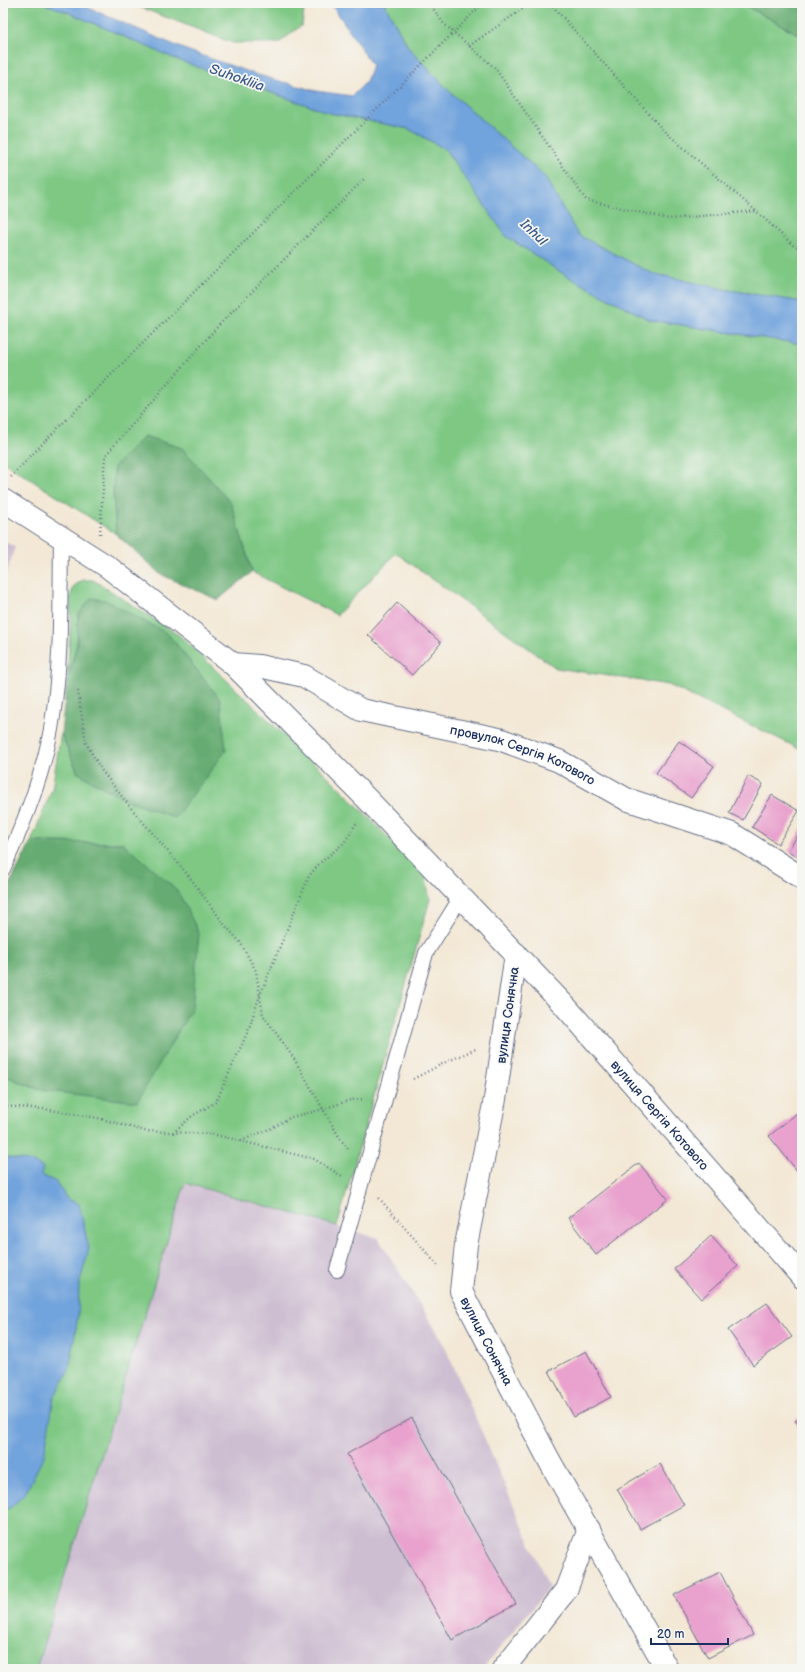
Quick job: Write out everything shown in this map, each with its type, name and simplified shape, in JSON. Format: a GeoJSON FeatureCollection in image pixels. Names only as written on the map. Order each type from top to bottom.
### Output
{"type":"FeatureCollection","features":[{"type":"Feature","properties":{"kind":"street","name":"вулиця Сергія Котового"},"geometry":{"type":"LineString","coordinates":[[3,500],[108,567],[233,664],[369,801],[570,1012],[802,1277]]}},
{"type":"Feature","properties":{"kind":"street","name":"провулок Сергія Котового"},"geometry":{"type":"LineString","coordinates":[[233,664],[259,666],[304,676],[362,710],[506,742],[558,761],[626,799],[732,834],[802,878]]}},
{"type":"Feature","properties":{"kind":"street","name":"вулиця Сонячна"},"geometry":{"type":"LineString","coordinates":[[516,954],[495,1099],[466,1245],[461,1291],[549,1460],[667,1669]]}},
{"type":"Feature","properties":{"kind":"street"},"geometry":{"type":"LineString","coordinates":[[503,1669],[566,1590],[589,1530]]}},
{"type":"Feature","properties":{"kind":"lane"},"geometry":{"type":"LineString","coordinates":[[3,869],[36,789],[53,717],[58,645],[61,536]]}},
{"type":"Feature","properties":{"kind":"lane"},"geometry":{"type":"LineString","coordinates":[[337,1270],[359,1187],[426,953],[461,898]]}},
{"type":"Feature","properties":{"kind":"path"},"geometry":{"type":"LineString","coordinates":[[429,3],[444,24],[495,68],[586,200],[669,220],[756,211]]}},
{"type":"Feature","properties":{"kind":"path"},"geometry":{"type":"LineString","coordinates":[[10,478],[46,440],[482,3]]}},
{"type":"Feature","properties":{"kind":"path"},"geometry":{"type":"LineString","coordinates":[[469,46],[530,3]]}},
{"type":"Feature","properties":{"kind":"path"},"geometry":{"type":"LineString","coordinates":[[550,3],[664,131],[794,246],[802,248]]}},
{"type":"Feature","properties":{"kind":"path"},"geometry":{"type":"LineString","coordinates":[[108,567],[100,535],[105,456],[218,326],[364,179]]}},
{"type":"Feature","properties":{"kind":"path"},"geometry":{"type":"LineString","coordinates":[[78,686],[86,743],[102,770],[131,808],[188,875],[224,924],[240,942],[256,971],[263,1015],[293,1056],[341,1140],[350,1151]]}},
{"type":"Feature","properties":{"kind":"path"},"geometry":{"type":"LineString","coordinates":[[173,1133],[192,1116],[216,1102],[248,1031],[260,995],[309,876],[320,863],[344,843],[369,801]]}},
{"type":"Feature","properties":{"kind":"path"},"geometry":{"type":"LineString","coordinates":[[3,1106],[44,1109],[98,1118],[145,1132],[212,1134],[314,1159],[379,1198],[422,1249],[461,1291]]}},
{"type":"Feature","properties":{"kind":"shaded area"},"geometry":{"type":"Polygon","coordinates":[[[3,541],[15,547],[3,584],[3,541]]]}},
{"type":"Feature","properties":{"kind":"shaded area"},"geometry":{"type":"Polygon","coordinates":[[[185,1183],[378,1238],[441,1338],[549,1587],[483,1669],[36,1669],[185,1183]]]}},
{"type":"Feature","properties":{"kind":"green space"},"geometry":{"type":"Polygon","coordinates":[[[3,3],[43,3],[70,13],[178,60],[330,113],[409,129],[445,149],[506,236],[565,275],[650,320],[802,344],[802,750],[669,685],[556,668],[396,553],[337,615],[252,572],[231,503],[113,492],[116,534],[3,462],[3,3]]]}},
{"type":"Feature","properties":{"kind":"green space"},"geometry":{"type":"Polygon","coordinates":[[[129,3],[305,3],[302,25],[279,43],[233,43],[129,3]]]}},
{"type":"Feature","properties":{"kind":"green space"},"geometry":{"type":"Polygon","coordinates":[[[384,3],[740,3],[802,36],[802,302],[723,289],[651,273],[578,235],[544,176],[447,89],[408,47],[384,3]]]}},
{"type":"Feature","properties":{"kind":"green space"},"geometry":{"type":"Polygon","coordinates":[[[740,3],[802,3],[802,36],[744,5],[740,3]]]}},
{"type":"Feature","properties":{"kind":"green space"},"geometry":{"type":"Polygon","coordinates":[[[144,436],[182,448],[231,503],[252,572],[218,600],[160,574],[116,534],[113,492],[114,467],[144,436]]]}},
{"type":"Feature","properties":{"kind":"green space"},"geometry":{"type":"Polygon","coordinates":[[[83,580],[93,580],[180,636],[336,784],[425,875],[430,899],[337,1226],[185,1183],[36,1669],[3,1669],[3,1075],[40,1090],[123,843],[31,842],[52,789],[61,733],[78,773],[78,615],[77,644],[67,681],[71,616],[70,598],[74,586],[83,580]]]}},
{"type":"Feature","properties":{"kind":"green space"},"geometry":{"type":"Polygon","coordinates":[[[91,598],[105,600],[168,634],[220,699],[226,750],[175,818],[120,797],[78,773],[61,733],[67,681],[77,644],[78,615],[91,598]]]}},
{"type":"Feature","properties":{"kind":"green space"},"geometry":{"type":"Polygon","coordinates":[[[31,842],[123,843],[177,890],[199,933],[192,1008],[137,1102],[40,1090],[3,1075],[3,897],[31,842]]]}},
{"type":"Feature","properties":{"kind":"water"},"geometry":{"type":"Polygon","coordinates":[[[43,3],[77,3],[186,50],[258,75],[316,91],[352,96],[366,82],[372,65],[331,3],[384,3],[408,47],[447,89],[544,176],[578,235],[651,273],[723,289],[802,302],[802,344],[650,320],[565,275],[506,236],[445,149],[409,129],[330,113],[178,60],[70,13],[43,3]]]}},
{"type":"Feature","properties":{"kind":"water"},"geometry":{"type":"Polygon","coordinates":[[[3,1157],[33,1162],[43,1168],[41,1175],[56,1182],[67,1199],[79,1204],[89,1249],[79,1285],[78,1316],[69,1370],[54,1397],[44,1456],[25,1494],[9,1509],[3,1507],[3,1157]]]}},
{"type":"Feature","properties":{"kind":"building"},"geometry":{"type":"Polygon","coordinates":[[[397,603],[441,643],[412,675],[368,635],[397,603]]]}},
{"type":"Feature","properties":{"kind":"building"},"geometry":{"type":"Polygon","coordinates":[[[679,741],[714,766],[691,798],[656,773],[679,741]]]}},
{"type":"Feature","properties":{"kind":"building"},"geometry":{"type":"Polygon","coordinates":[[[748,776],[763,784],[743,820],[729,813],[748,776]]]}},
{"type":"Feature","properties":{"kind":"building"},"geometry":{"type":"Polygon","coordinates":[[[772,795],[799,811],[778,844],[752,827],[772,795]]]}},
{"type":"Feature","properties":{"kind":"building"},"geometry":{"type":"Polygon","coordinates":[[[802,828],[802,859],[788,851],[802,828]]]}},
{"type":"Feature","properties":{"kind":"building"},"geometry":{"type":"Polygon","coordinates":[[[802,1109],[802,1177],[769,1136],[802,1109]]]}},
{"type":"Feature","properties":{"kind":"building"},"geometry":{"type":"Polygon","coordinates":[[[639,1163],[668,1199],[596,1255],[568,1218],[639,1163]]]}},
{"type":"Feature","properties":{"kind":"building"},"geometry":{"type":"Polygon","coordinates":[[[711,1236],[738,1266],[701,1299],[674,1269],[711,1236]]]}},
{"type":"Feature","properties":{"kind":"building"},"geometry":{"type":"Polygon","coordinates":[[[767,1303],[792,1337],[753,1365],[728,1330],[767,1303]]]}},
{"type":"Feature","properties":{"kind":"building"},"geometry":{"type":"Polygon","coordinates":[[[586,1351],[611,1397],[574,1417],[549,1371],[586,1351]]]}},
{"type":"Feature","properties":{"kind":"building"},"geometry":{"type":"Polygon","coordinates":[[[802,1416],[802,1429],[795,1421],[802,1416]]]}},
{"type":"Feature","properties":{"kind":"building"},"geometry":{"type":"Polygon","coordinates":[[[412,1418],[516,1604],[452,1640],[347,1454],[412,1418]]]}},
{"type":"Feature","properties":{"kind":"building"},"geometry":{"type":"Polygon","coordinates":[[[660,1464],[684,1505],[640,1529],[617,1489],[660,1464]]]}},
{"type":"Feature","properties":{"kind":"building"},"geometry":{"type":"Polygon","coordinates":[[[720,1572],[753,1635],[708,1658],[674,1595],[720,1572]]]}},
{"type":"Feature","properties":{"kind":"water label","name":"Suhokliia"},"geometry":{"type":"Point","coordinates":[237,77]}},
{"type":"Feature","properties":{"kind":"water label","name":"Inhul"},"geometry":{"type":"Point","coordinates":[534,232]}}]}
